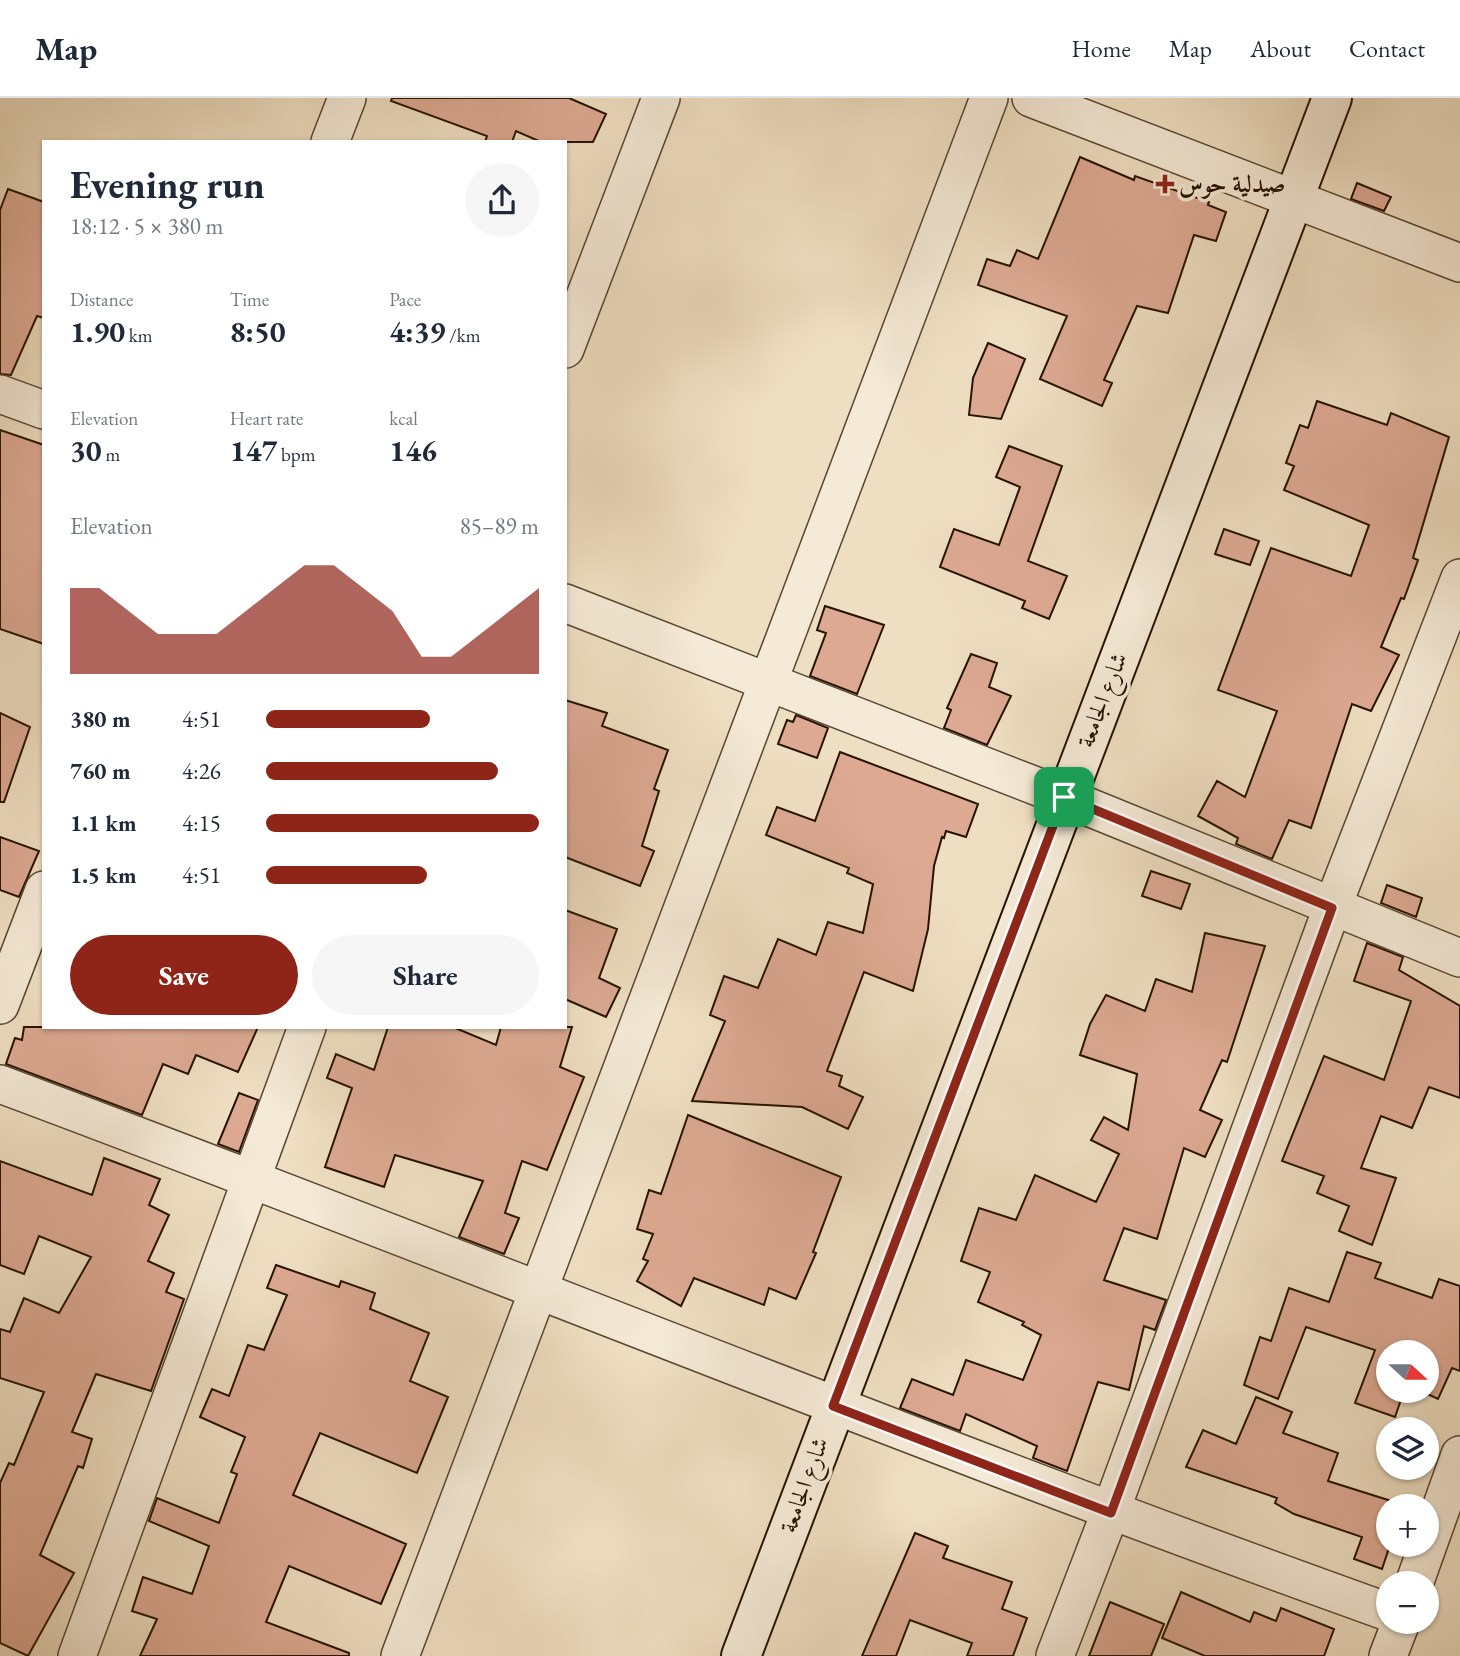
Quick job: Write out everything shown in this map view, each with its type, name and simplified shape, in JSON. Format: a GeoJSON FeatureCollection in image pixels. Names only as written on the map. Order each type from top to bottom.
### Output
{"type":"FeatureCollection","features":[{"type":"Feature","properties":{"kind":"street"},"geometry":{"type":"LineString","coordinates":[[331,140],[347,98]]}},
{"type":"Feature","properties":{"kind":"street"},"geometry":{"type":"LineString","coordinates":[[567,344],[661,98]]}},
{"type":"Feature","properties":{"kind":"street"},"geometry":{"type":"LineString","coordinates":[[400,1656],[989,98]]}},
{"type":"Feature","properties":{"kind":"street"},"geometry":{"type":"LineString","coordinates":[[1031,98],[1460,263]]}},
{"type":"Feature","properties":{"kind":"street","name":"شارع الجامعة"},"geometry":{"type":"LineString","coordinates":[[741,1656],[1064,797],[1332,98]]}},
{"type":"Feature","properties":{"kind":"street"},"geometry":{"type":"LineString","coordinates":[[0,394],[42,409]]}},
{"type":"Feature","properties":{"kind":"street"},"geometry":{"type":"LineString","coordinates":[[1055,1656],[1111,1513],[1332,908],[1460,578]]}},
{"type":"Feature","properties":{"kind":"street"},"geometry":{"type":"LineString","coordinates":[[567,604],[1064,797],[1460,958]]}},
{"type":"Feature","properties":{"kind":"street"},"geometry":{"type":"LineString","coordinates":[[0,1005],[42,895]]}},
{"type":"Feature","properties":{"kind":"street"},"geometry":{"type":"LineString","coordinates":[[77,1656],[306,1029]]}},
{"type":"Feature","properties":{"kind":"street"},"geometry":{"type":"LineString","coordinates":[[0,1084],[250,1177],[536,1292],[1111,1513],[1376,1608]]}},
{"type":"Feature","properties":{"kind":"street"},"geometry":{"type":"LineString","coordinates":[[1420,1571],[1452,1502],[1460,1455]]}},
{"type":"Feature","properties":{"kind":"street"},"geometry":{"type":"LineString","coordinates":[[1388,1656],[1396,1634]]}},
{"type":"Feature","properties":{"kind":"building"},"geometry":{"type":"Polygon","coordinates":[[[392,98],[569,98],[606,114],[593,142],[536,140],[516,131],[513,140],[486,140],[487,136],[391,101],[392,98]]]}},
{"type":"Feature","properties":{"kind":"building"},"geometry":{"type":"Polygon","coordinates":[[[1080,157],[1134,180],[1135,176],[1209,202],[1208,205],[1226,212],[1216,241],[1194,235],[1168,313],[1137,306],[1104,380],[1112,383],[1102,406],[1040,379],[1067,316],[978,285],[987,259],[1010,266],[1017,250],[1038,259],[1080,157]]]}},
{"type":"Feature","properties":{"kind":"building"},"geometry":{"type":"Polygon","coordinates":[[[1357,183],[1391,197],[1384,211],[1351,199],[1357,183]]]}},
{"type":"Feature","properties":{"kind":"building"},"geometry":{"type":"Polygon","coordinates":[[[8,189],[42,201],[42,317],[37,316],[11,375],[0,374],[0,210],[8,189]]]}},
{"type":"Feature","properties":{"kind":"building"},"geometry":{"type":"Polygon","coordinates":[[[988,343],[1025,359],[1001,419],[969,415],[973,378],[988,343]]]}},
{"type":"Feature","properties":{"kind":"building"},"geometry":{"type":"Polygon","coordinates":[[[1317,401],[1387,425],[1391,413],[1449,437],[1413,558],[1418,560],[1404,599],[1401,598],[1381,647],[1399,655],[1371,711],[1352,704],[1311,828],[1289,820],[1272,859],[1236,844],[1238,838],[1198,816],[1217,781],[1245,797],[1277,711],[1218,690],[1271,548],[1351,576],[1369,525],[1284,490],[1294,466],[1286,463],[1300,425],[1308,428],[1317,401]]]}},
{"type":"Feature","properties":{"kind":"building"},"geometry":{"type":"Polygon","coordinates":[[[0,430],[42,444],[42,643],[0,629],[0,430]]]}},
{"type":"Feature","properties":{"kind":"building"},"geometry":{"type":"Polygon","coordinates":[[[1009,446],[1062,466],[1028,561],[1067,576],[1049,619],[1022,608],[1025,601],[940,567],[954,529],[999,545],[1020,487],[996,477],[1009,446]]]}},
{"type":"Feature","properties":{"kind":"building"},"geometry":{"type":"Polygon","coordinates":[[[1224,529],[1259,541],[1250,565],[1215,554],[1224,529]]]}},
{"type":"Feature","properties":{"kind":"building"},"geometry":{"type":"Polygon","coordinates":[[[825,606],[884,625],[857,694],[810,676],[826,633],[817,630],[825,606]]]}},
{"type":"Feature","properties":{"kind":"building"},"geometry":{"type":"Polygon","coordinates":[[[971,654],[997,663],[989,687],[1011,696],[987,745],[944,728],[951,710],[947,708],[971,654]]]}},
{"type":"Feature","properties":{"kind":"building"},"geometry":{"type":"Polygon","coordinates":[[[567,701],[607,713],[602,726],[668,750],[654,789],[659,791],[642,846],[654,851],[640,886],[567,858],[567,701]]]}},
{"type":"Feature","properties":{"kind":"building"},"geometry":{"type":"Polygon","coordinates":[[[0,713],[30,727],[4,802],[0,802],[0,713]]]}},
{"type":"Feature","properties":{"kind":"building"},"geometry":{"type":"Polygon","coordinates":[[[796,715],[828,728],[817,758],[778,744],[787,720],[793,722],[796,715]]]}},
{"type":"Feature","properties":{"kind":"building"},"geometry":{"type":"Polygon","coordinates":[[[840,752],[978,804],[966,837],[946,831],[944,838],[942,837],[934,866],[928,929],[913,991],[864,972],[827,1071],[842,1076],[839,1086],[863,1097],[848,1129],[802,1107],[692,1101],[725,1021],[710,1015],[724,976],[758,988],[778,939],[816,955],[828,922],[863,933],[873,884],[847,873],[849,868],[766,835],[777,807],[815,821],[840,752]]]}},
{"type":"Feature","properties":{"kind":"building"},"geometry":{"type":"Polygon","coordinates":[[[0,837],[39,851],[19,897],[0,890],[0,837]]]}},
{"type":"Feature","properties":{"kind":"building"},"geometry":{"type":"Polygon","coordinates":[[[1151,871],[1190,884],[1181,909],[1142,896],[1151,871]]]}},
{"type":"Feature","properties":{"kind":"building"},"geometry":{"type":"Polygon","coordinates":[[[1387,885],[1422,898],[1416,917],[1381,903],[1387,885]]]}},
{"type":"Feature","properties":{"kind":"building"},"geometry":{"type":"Polygon","coordinates":[[[567,911],[617,929],[599,978],[620,988],[606,1017],[567,1000],[567,911]]]}},
{"type":"Feature","properties":{"kind":"building"},"geometry":{"type":"Polygon","coordinates":[[[1205,933],[1265,946],[1227,1062],[1222,1060],[1200,1110],[1222,1120],[1205,1157],[1184,1148],[1157,1239],[1124,1228],[1104,1280],[1166,1300],[1155,1330],[1144,1326],[1129,1390],[1098,1382],[1067,1471],[1033,1458],[1037,1446],[966,1414],[960,1431],[900,1408],[912,1379],[953,1395],[966,1360],[1023,1380],[1041,1335],[1022,1325],[1024,1322],[978,1302],[990,1272],[961,1261],[979,1208],[1016,1220],[1035,1175],[1096,1202],[1119,1154],[1091,1140],[1104,1117],[1128,1130],[1137,1074],[1080,1055],[1090,1024],[1106,995],[1145,1011],[1156,979],[1192,992],[1205,933]]]}},
{"type":"Feature","properties":{"kind":"building"},"geometry":{"type":"Polygon","coordinates":[[[1367,943],[1403,957],[1399,970],[1460,1006],[1460,1098],[1429,1087],[1412,1128],[1381,1116],[1361,1168],[1396,1178],[1372,1245],[1339,1231],[1349,1206],[1317,1193],[1324,1176],[1282,1161],[1324,1056],[1384,1080],[1411,1001],[1354,981],[1367,943]]]}},
{"type":"Feature","properties":{"kind":"building"},"geometry":{"type":"Polygon","coordinates":[[[24,1027],[257,1029],[238,1072],[196,1055],[188,1074],[163,1064],[142,1115],[6,1064],[15,1038],[22,1040],[24,1027]]]}},
{"type":"Feature","properties":{"kind":"building"},"geometry":{"type":"Polygon","coordinates":[[[572,1027],[560,1067],[584,1077],[547,1170],[522,1161],[505,1213],[519,1218],[504,1254],[459,1237],[483,1181],[395,1155],[384,1187],[325,1167],[352,1088],[327,1078],[336,1054],[374,1070],[387,1029],[458,1029],[496,1045],[500,1029],[572,1027]]]}},
{"type":"Feature","properties":{"kind":"building"},"geometry":{"type":"Polygon","coordinates":[[[239,1093],[258,1100],[239,1152],[218,1144],[239,1093]]]}},
{"type":"Feature","properties":{"kind":"building"},"geometry":{"type":"Polygon","coordinates":[[[688,1115],[841,1177],[813,1252],[816,1253],[796,1299],[769,1288],[764,1305],[694,1278],[681,1306],[637,1281],[648,1261],[643,1259],[653,1234],[637,1229],[649,1190],[661,1194],[688,1115]]]}},
{"type":"Feature","properties":{"kind":"building"},"geometry":{"type":"Polygon","coordinates":[[[104,1158],[160,1179],[149,1205],[169,1215],[148,1261],[174,1273],[166,1292],[184,1299],[151,1391],[96,1374],[72,1432],[92,1439],[83,1468],[78,1466],[40,1555],[74,1573],[28,1656],[0,1643],[0,1483],[9,1463],[14,1465],[44,1392],[0,1378],[0,1329],[10,1332],[24,1298],[59,1313],[91,1257],[39,1236],[24,1274],[0,1265],[0,1161],[92,1195],[104,1158]]]}},
{"type":"Feature","properties":{"kind":"building"},"geometry":{"type":"Polygon","coordinates":[[[1347,1252],[1381,1263],[1375,1278],[1432,1298],[1439,1279],[1460,1286],[1460,1371],[1452,1368],[1439,1397],[1439,1340],[1376,1340],[1376,1404],[1400,1404],[1395,1417],[1355,1403],[1375,1350],[1306,1327],[1278,1399],[1244,1385],[1260,1337],[1271,1341],[1289,1288],[1329,1302],[1347,1252]]]}},
{"type":"Feature","properties":{"kind":"building"},"geometry":{"type":"Polygon","coordinates":[[[276,1265],[339,1287],[341,1281],[375,1293],[370,1309],[429,1333],[410,1381],[448,1397],[417,1473],[320,1433],[293,1495],[406,1544],[381,1604],[289,1566],[266,1622],[349,1653],[349,1656],[140,1656],[157,1619],[132,1611],[143,1577],[192,1594],[209,1546],[149,1521],[157,1498],[219,1523],[237,1474],[231,1472],[245,1437],[200,1417],[212,1389],[229,1396],[248,1345],[264,1350],[287,1295],[267,1288],[276,1265]]]}},
{"type":"Feature","properties":{"kind":"building"},"geometry":{"type":"Polygon","coordinates":[[[1256,1397],[1292,1412],[1283,1433],[1338,1453],[1328,1481],[1376,1496],[1376,1557],[1386,1557],[1382,1569],[1354,1559],[1362,1537],[1294,1514],[1275,1503],[1277,1498],[1186,1467],[1203,1430],[1236,1444],[1256,1397]]]}},
{"type":"Feature","properties":{"kind":"building"},"geometry":{"type":"Polygon","coordinates":[[[915,1533],[948,1546],[943,1558],[1012,1582],[1002,1609],[1027,1618],[1013,1656],[967,1656],[972,1643],[910,1620],[896,1656],[862,1656],[915,1533]]]}},
{"type":"Feature","properties":{"kind":"building"},"geometry":{"type":"Polygon","coordinates":[[[1181,1592],[1250,1622],[1254,1612],[1276,1621],[1281,1608],[1334,1629],[1324,1656],[1205,1656],[1162,1638],[1181,1592]]]}},
{"type":"Feature","properties":{"kind":"building"},"geometry":{"type":"Polygon","coordinates":[[[1110,1602],[1164,1624],[1151,1656],[1089,1656],[1110,1602]]]}},
{"type":"Feature","properties":{"kind":"place","name":"صيدلية حوس"},"geometry":{"type":"Point","coordinates":[1165,184]}},
{"type":"Feature","properties":{"kind":"route"},"geometry":{"type":"LineString","coordinates":[[1064,797],[1332,908],[1111,1513],[833,1406],[1064,797]]}}]}
